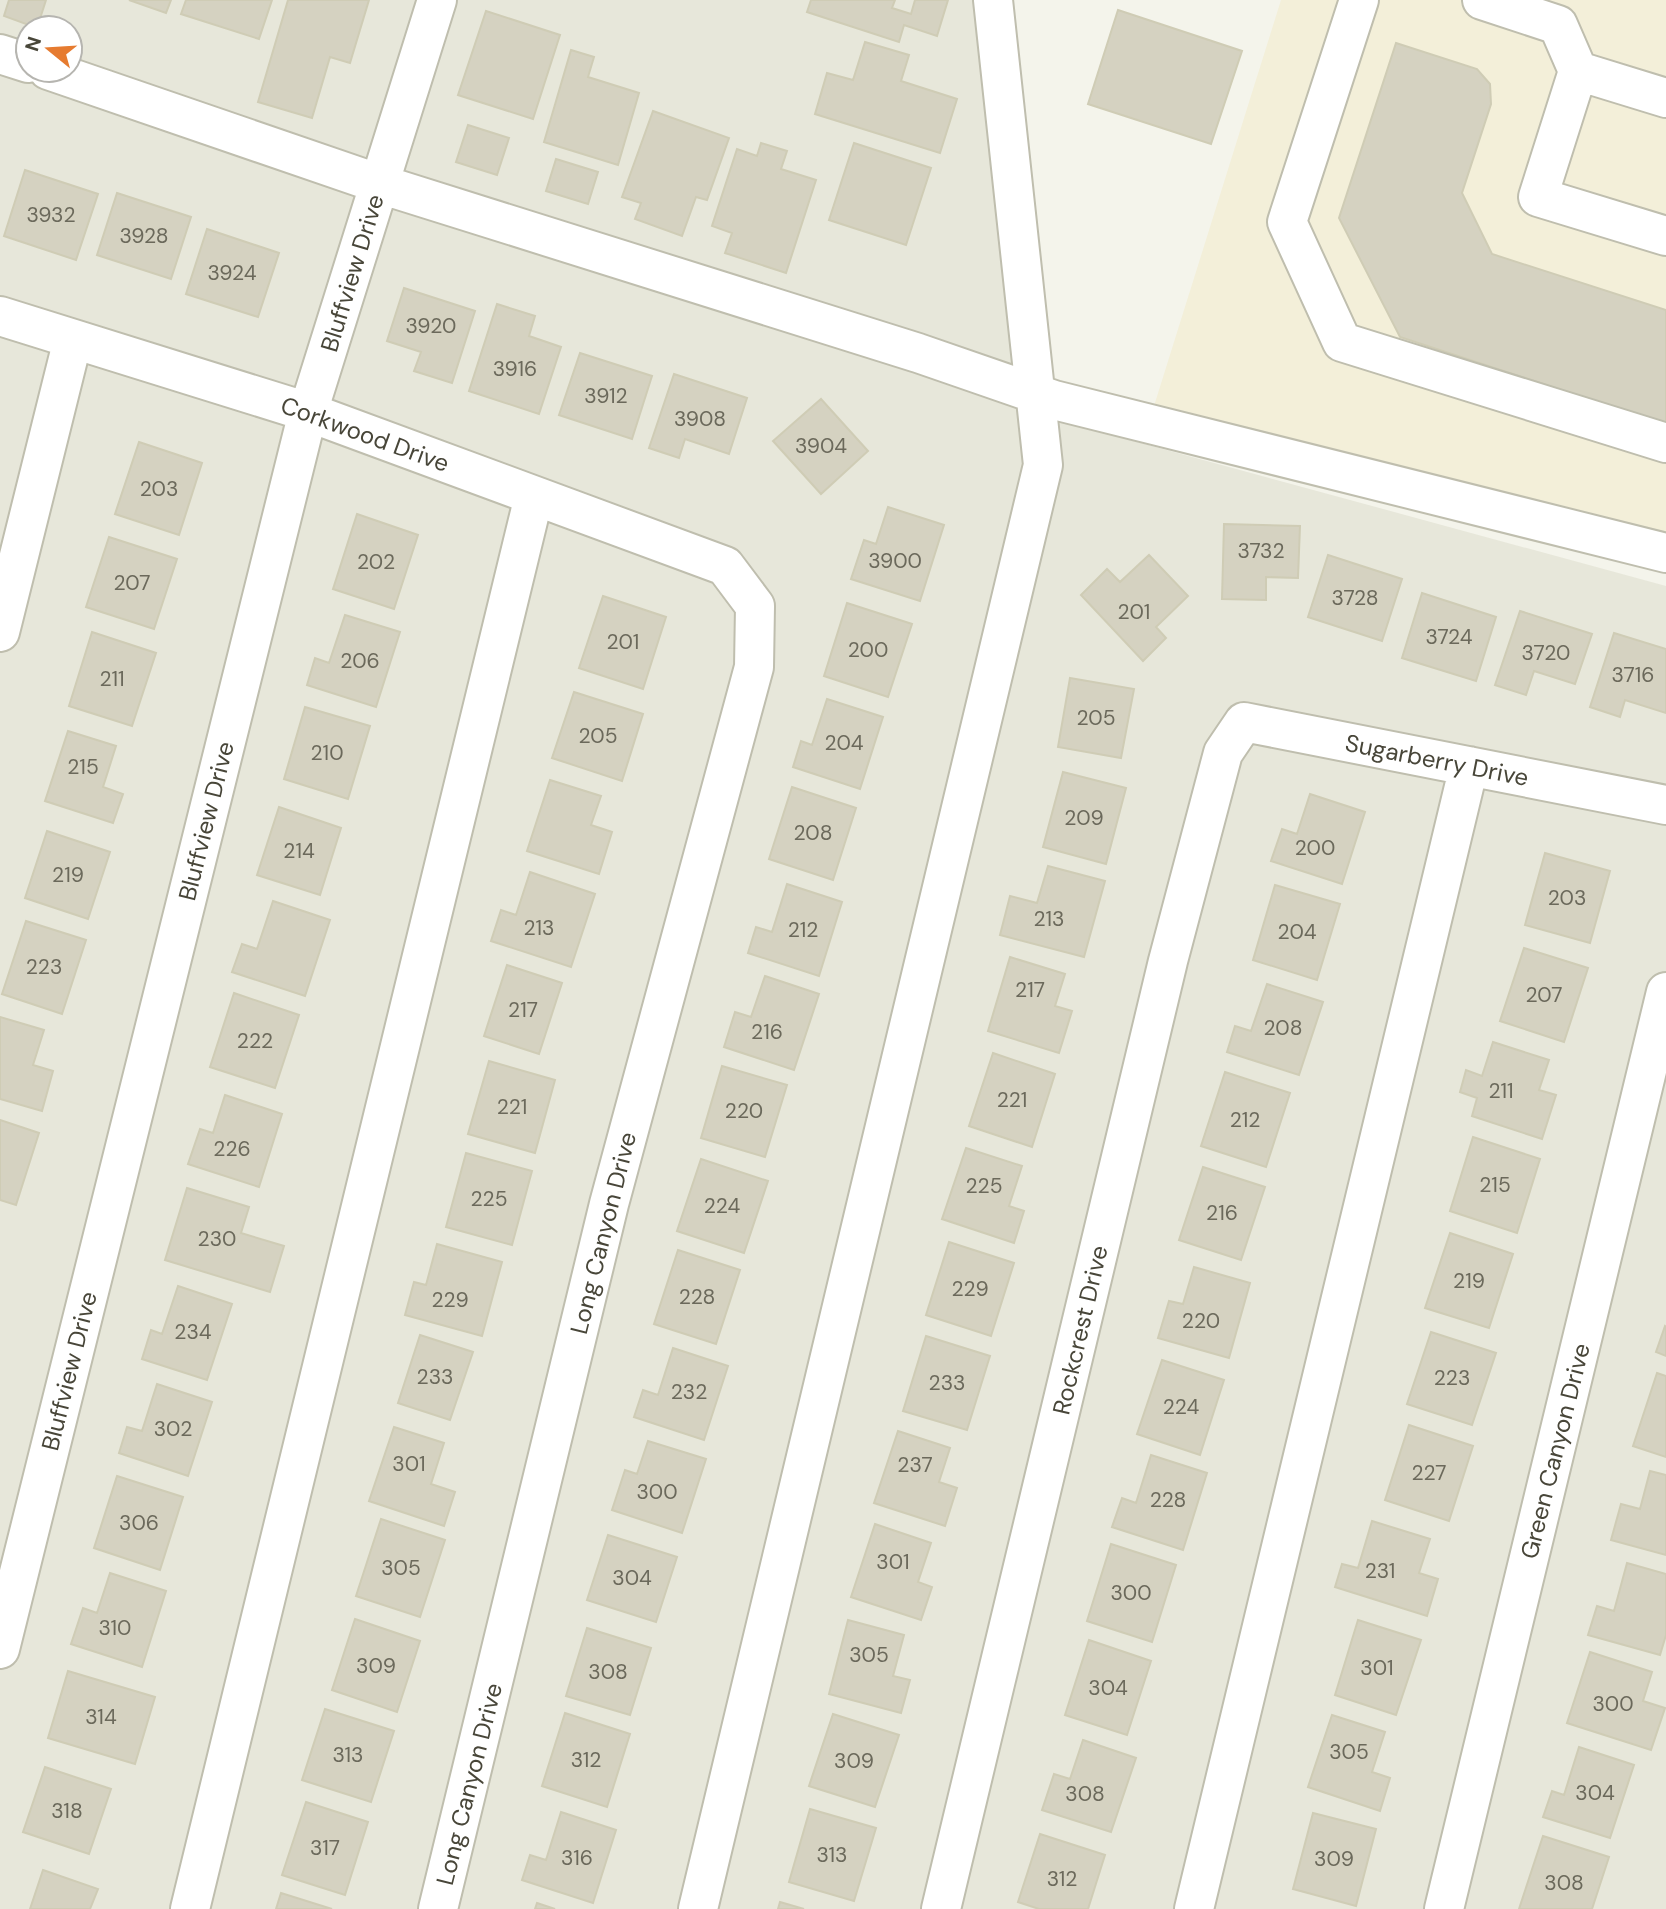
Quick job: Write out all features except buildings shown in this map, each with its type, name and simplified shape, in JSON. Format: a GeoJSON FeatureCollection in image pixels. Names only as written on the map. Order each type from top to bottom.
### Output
{"type":"FeatureCollection","features":[{"type":"Feature","properties":{"kind":"street","name":"Bluffview Drive"},"geometry":{"type":"LineString","coordinates":[[0,1649],[308,412],[437,0]]}},
{"type":"Feature","properties":{"kind":"street"},"geometry":{"type":"LineString","coordinates":[[698,1909],[1043,466],[993,0]]}},
{"type":"Feature","properties":{"kind":"street"},"geometry":{"type":"LineString","coordinates":[[1359,0],[1286,222],[1342,342],[1666,443]]}},
{"type":"Feature","properties":{"kind":"street"},"geometry":{"type":"LineString","coordinates":[[1482,0],[1558,24],[1578,71],[1538,197],[1666,236]]}},
{"type":"Feature","properties":{"kind":"street"},"geometry":{"type":"LineString","coordinates":[[1578,71],[1666,98]]}},
{"type":"Feature","properties":{"kind":"street"},"geometry":{"type":"LineString","coordinates":[[84,82],[380,184],[918,354],[1034,394],[1666,553]]}},
{"type":"Feature","properties":{"kind":"street","name":"Corkwood Drive"},"geometry":{"type":"LineString","coordinates":[[0,316],[308,412],[725,566]]}},
{"type":"Feature","properties":{"kind":"street"},"geometry":{"type":"LineString","coordinates":[[0,632],[73,339]]}},
{"type":"Feature","properties":{"kind":"street"},"geometry":{"type":"LineString","coordinates":[[190,1909],[534,496]]}},
{"type":"Feature","properties":{"kind":"street","name":"Long Canyon Drive"},"geometry":{"type":"LineString","coordinates":[[438,1909],[609,1204],[754,667],[755,606],[725,566]]}},
{"type":"Feature","properties":{"kind":"street","name":"Sugarberry Drive"},"geometry":{"type":"LineString","coordinates":[[1223,753],[1244,722],[1666,805]]}},
{"type":"Feature","properties":{"kind":"street","name":"Rockcrest Drive"},"geometry":{"type":"LineString","coordinates":[[941,1909],[1168,961],[1223,753]]}},
{"type":"Feature","properties":{"kind":"street"},"geometry":{"type":"LineString","coordinates":[[1194,1909],[1469,766]]}},
{"type":"Feature","properties":{"kind":"street","name":"Green Canyon Drive"},"geometry":{"type":"LineString","coordinates":[[1444,1909],[1666,992]]}},
{"type":"Feature","properties":{"kind":"shaded area"},"geometry":{"type":"Polygon","coordinates":[[[0,0],[1011,0],[1049,418],[1666,586],[1666,1909],[0,1909],[0,0]]]}},
{"type":"Feature","properties":{"kind":"shaded area"},"geometry":{"type":"Polygon","coordinates":[[[1281,0],[1666,0],[1666,540],[1154,406],[1281,0]]]}}]}
